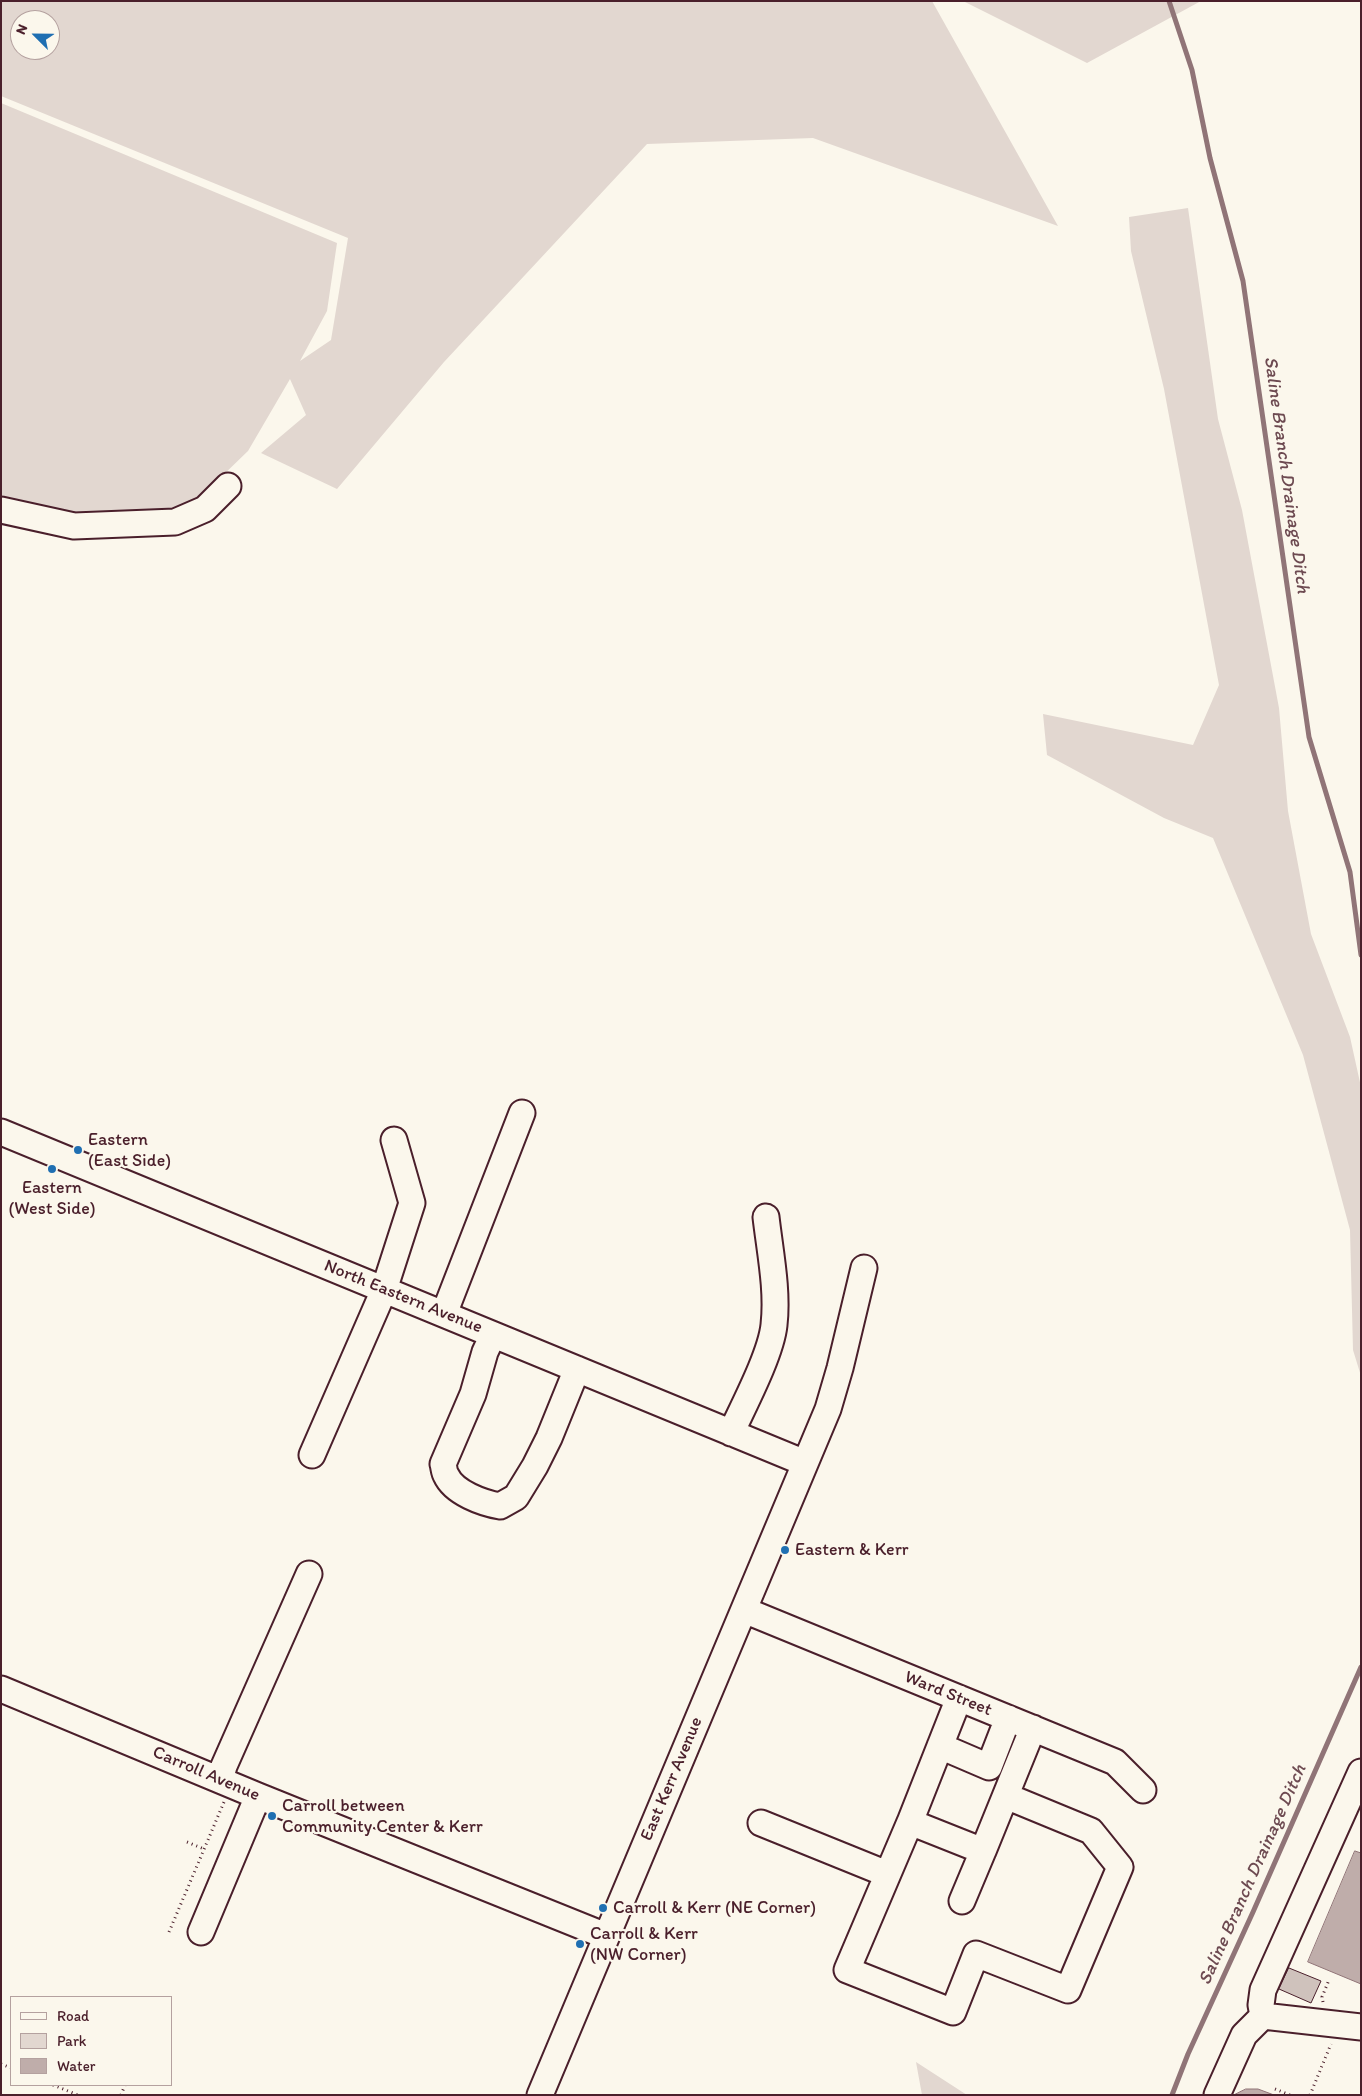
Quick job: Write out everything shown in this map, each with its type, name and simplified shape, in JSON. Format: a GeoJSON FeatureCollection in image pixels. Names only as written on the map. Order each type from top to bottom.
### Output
{"type":"FeatureCollection","features":[{"type":"Feature","properties":{"kind":"street"},"geometry":{"type":"LineString","coordinates":[[1,510],[74,526],[175,522],[205,509],[228,486]]}},
{"type":"Feature","properties":{"kind":"street"},"geometry":{"type":"LineString","coordinates":[[444,1314],[522,1113]]}},
{"type":"Feature","properties":{"kind":"street","name":"North Eastern Avenue"},"geometry":{"type":"LineString","coordinates":[[1,1132],[804,1463]]}},
{"type":"Feature","properties":{"kind":"street"},"geometry":{"type":"LineString","coordinates":[[312,1455],[384,1290],[412,1203],[394,1140]]}},
{"type":"Feature","properties":{"kind":"street"},"geometry":{"type":"LineString","coordinates":[[731,1433],[766,1354],[774,1326],[774,1284],[766,1217]]}},
{"type":"Feature","properties":{"kind":"street","name":"East Kerr Avenue"},"geometry":{"type":"LineString","coordinates":[[540,2095],[828,1408],[838,1376],[864,1268]]}},
{"type":"Feature","properties":{"kind":"street"},"geometry":{"type":"LineString","coordinates":[[493,1335],[485,1352],[473,1394],[443,1464],[446,1475],[452,1484],[487,1504],[500,1506],[516,1497],[549,1438],[578,1369]]}},
{"type":"Feature","properties":{"kind":"street"},"geometry":{"type":"LineString","coordinates":[[222,1790],[224,1766],[309,1574]]}},
{"type":"Feature","properties":{"kind":"street","name":"Ward Street"},"geometry":{"type":"LineString","coordinates":[[744,1610],[1115,1762],[1143,1790]]}},
{"type":"Feature","properties":{"kind":"street","name":"Carroll Avenue"},"geometry":{"type":"LineString","coordinates":[[1,1688],[222,1790],[258,1796],[606,1936]]}},
{"type":"Feature","properties":{"kind":"street"},"geometry":{"type":"LineString","coordinates":[[959,1698],[910,1822],[847,1970],[953,2012],[976,1954],[1068,1990],[1120,1867],[1091,1831],[1006,1796]]}},
{"type":"Feature","properties":{"kind":"street"},"geometry":{"type":"LineString","coordinates":[[940,1746],[989,1767],[1008,1718]]}},
{"type":"Feature","properties":{"kind":"street"},"geometry":{"type":"LineString","coordinates":[[962,1902],[1033,1728]]}},
{"type":"Feature","properties":{"kind":"street"},"geometry":{"type":"LineString","coordinates":[[1263,2016],[1261,2006],[1266,1983],[1361,1772]]}},
{"type":"Feature","properties":{"kind":"street"},"geometry":{"type":"LineString","coordinates":[[201,1932],[258,1796]]}},
{"type":"Feature","properties":{"kind":"street"},"geometry":{"type":"LineString","coordinates":[[910,1822],[983,1852]]}},
{"type":"Feature","properties":{"kind":"street"},"geometry":{"type":"LineString","coordinates":[[761,1823],[887,1874]]}},
{"type":"Feature","properties":{"kind":"street"},"geometry":{"type":"LineString","coordinates":[[1263,2016],[1361,2027]]}},
{"type":"Feature","properties":{"kind":"street"},"geometry":{"type":"LineString","coordinates":[[1217,2095],[1244,2035],[1263,2016]]}},
{"type":"Feature","properties":{"kind":"path"},"geometry":{"type":"LineString","coordinates":[[169,1932],[204,1849],[222,1790]]}},
{"type":"Feature","properties":{"kind":"path"},"geometry":{"type":"LineString","coordinates":[[187,1842],[204,1849]]}},
{"type":"Feature","properties":{"kind":"path"},"geometry":{"type":"LineString","coordinates":[[1324,2009],[1322,1997],[1328,1980]]}},
{"type":"Feature","properties":{"kind":"path"},"geometry":{"type":"LineString","coordinates":[[1310,2095],[1331,2045],[1329,2038]]}},
{"type":"Feature","properties":{"kind":"path"},"geometry":{"type":"LineString","coordinates":[[56,2086],[78,2095]]}},
{"type":"Feature","properties":{"kind":"path"},"geometry":{"type":"LineString","coordinates":[[1275,2089],[1290,2095]]}},
{"type":"Feature","properties":{"kind":"green space"},"geometry":{"type":"Polygon","coordinates":[[[1,1],[932,1],[1058,226],[813,138],[647,144],[444,362],[337,489],[261,453],[306,415],[290,379],[248,451],[186,511],[59,515],[1,500],[1,103],[337,243],[327,311],[300,361],[331,340],[348,238],[1,96],[1,1]]]}},
{"type":"Feature","properties":{"kind":"green space"},"geometry":{"type":"Polygon","coordinates":[[[963,1],[1201,1],[1087,63],[963,1]]]}},
{"type":"Feature","properties":{"kind":"green space"},"geometry":{"type":"Polygon","coordinates":[[[1188,208],[1218,419],[1242,510],[1279,708],[1288,811],[1311,934],[1350,1037],[1361,1087],[1361,1376],[1353,1350],[1350,1230],[1303,1055],[1213,838],[1164,818],[1047,755],[1043,714],[1193,745],[1219,685],[1164,389],[1131,251],[1129,217],[1188,208]]]}},
{"type":"Feature","properties":{"kind":"green space"},"geometry":{"type":"Polygon","coordinates":[[[916,2062],[967,2095],[922,2095],[916,2062]]]}},
{"type":"Feature","properties":{"kind":"water"},"geometry":{"type":"Polygon","coordinates":[[[1355,1851],[1361,1853],[1361,1984],[1308,1962],[1355,1851]]]}},
{"type":"Feature","properties":{"kind":"water"},"geometry":{"type":"Polygon","coordinates":[[[1246,2089],[1258,2089],[1274,2095],[1234,2095],[1246,2089]]]}},
{"type":"Feature","properties":{"kind":"building"},"geometry":{"type":"Polygon","coordinates":[[[1289,1968],[1321,1981],[1311,2003],[1279,1989],[1289,1968]]]}},
{"type":"Feature","properties":{"kind":"waterway","name":"Saline Branch Drainage Ditch"},"geometry":{"type":"LineString","coordinates":[[1169,1],[1192,70],[1210,158],[1243,281],[1309,737],[1350,872],[1361,955]]}},
{"type":"Feature","properties":{"kind":"waterway","name":"Saline Branch Drainage Ditch"},"geometry":{"type":"LineString","coordinates":[[1172,2095],[1188,2054],[1361,1667]]}},
{"type":"Feature","properties":{"kind":"place","name":"Eastern (East Side)"},"geometry":{"type":"Point","coordinates":[78,1150]}},
{"type":"Feature","properties":{"kind":"place","name":"Eastern (West Side)"},"geometry":{"type":"Point","coordinates":[52,1169]}},
{"type":"Feature","properties":{"kind":"place","name":"Eastern & Kerr"},"geometry":{"type":"Point","coordinates":[785,1550]}},
{"type":"Feature","properties":{"kind":"place","name":"Carroll between Community Center & Kerr"},"geometry":{"type":"Point","coordinates":[272,1816]}},
{"type":"Feature","properties":{"kind":"place","name":"Carroll & Kerr (NE Corner)"},"geometry":{"type":"Point","coordinates":[603,1908]}},
{"type":"Feature","properties":{"kind":"place","name":"Carroll & Kerr (NW Corner)"},"geometry":{"type":"Point","coordinates":[580,1944]}}]}
